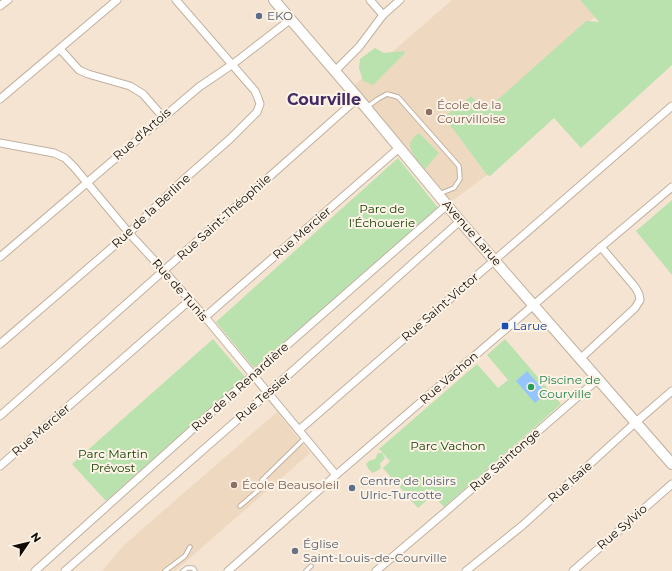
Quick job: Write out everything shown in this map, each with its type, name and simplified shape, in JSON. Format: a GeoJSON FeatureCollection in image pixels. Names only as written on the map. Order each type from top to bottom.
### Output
{"type":"FeatureCollection","features":[{"type":"Feature","properties":{"kind":"street"},"geometry":{"type":"LineString","coordinates":[[0,6],[8,0]]}},
{"type":"Feature","properties":{"kind":"street"},"geometry":{"type":"LineString","coordinates":[[0,99],[117,0]]}},
{"type":"Feature","properties":{"kind":"street","name":"Rue de la Berline"},"geometry":{"type":"LineString","coordinates":[[0,344],[129,233],[181,182],[231,138],[257,112],[260,104],[255,91],[176,0]]}},
{"type":"Feature","properties":{"kind":"street","name":"Avenue Larue"},"geometry":{"type":"LineString","coordinates":[[274,0],[460,221],[672,464]]}},
{"type":"Feature","properties":{"kind":"street"},"geometry":{"type":"LineString","coordinates":[[370,0],[383,15]]}},
{"type":"Feature","properties":{"kind":"street"},"geometry":{"type":"LineString","coordinates":[[335,71],[359,47],[383,15],[400,0]]}},
{"type":"Feature","properties":{"kind":"street","name":"Rue d'Artois"},"geometry":{"type":"LineString","coordinates":[[0,258],[86,182],[198,87],[233,64],[291,20]]}},
{"type":"Feature","properties":{"kind":"street"},"geometry":{"type":"LineString","coordinates":[[60,48],[79,70],[130,86],[142,94],[163,117]]}},
{"type":"Feature","properties":{"kind":"street","name":"Rue Saint-Théophile"},"geometry":{"type":"LineString","coordinates":[[0,416],[358,98]]}},
{"type":"Feature","properties":{"kind":"street","name":"Rue Saint-Victor"},"geometry":{"type":"LineString","coordinates":[[299,430],[672,106]]}},
{"type":"Feature","properties":{"kind":"street","name":"Rue de Tunis"},"geometry":{"type":"LineString","coordinates":[[0,142],[54,153],[65,158],[74,166],[129,233],[205,317],[336,475]]}},
{"type":"Feature","properties":{"kind":"street","name":"Rue Mercier"},"geometry":{"type":"LineString","coordinates":[[205,317],[399,148]]}},
{"type":"Feature","properties":{"kind":"street","name":"Rue Vachon"},"geometry":{"type":"LineString","coordinates":[[228,571],[336,475],[672,187]]}},
{"type":"Feature","properties":{"kind":"street","name":"Rue de la Renardière"},"geometry":{"type":"LineString","coordinates":[[35,571],[253,375],[447,205]]}},
{"type":"Feature","properties":{"kind":"street","name":"Rue Tessier"},"geometry":{"type":"LineString","coordinates":[[65,571],[268,393],[460,221]]}},
{"type":"Feature","properties":{"kind":"street"},"geometry":{"type":"LineString","coordinates":[[580,359],[635,308],[640,300],[639,294],[635,288],[601,247]]}},
{"type":"Feature","properties":{"kind":"street","name":"Rue Mercier"},"geometry":{"type":"LineString","coordinates":[[0,466],[190,300]]}},
{"type":"Feature","properties":{"kind":"street","name":"Rue Saintonge"},"geometry":{"type":"LineString","coordinates":[[376,571],[444,514],[598,379]]}},
{"type":"Feature","properties":{"kind":"street","name":"Rue Isaïe"},"geometry":{"type":"LineString","coordinates":[[466,571],[523,524],[672,391]]}},
{"type":"Feature","properties":{"kind":"street","name":"Rue Sylvio"},"geometry":{"type":"LineString","coordinates":[[572,571],[672,484]]}},
{"type":"Feature","properties":{"kind":"lane"},"geometry":{"type":"LineString","coordinates":[[366,108],[387,94],[398,97],[459,166],[460,179],[454,188],[438,194]]}},
{"type":"Feature","properties":{"kind":"lane"},"geometry":{"type":"LineString","coordinates":[[240,506],[261,488],[262,480],[305,438]]}},
{"type":"Feature","properties":{"kind":"lane"},"geometry":{"type":"LineString","coordinates":[[165,571],[185,556],[190,548]]}},
{"type":"Feature","properties":{"kind":"lane"},"geometry":{"type":"LineString","coordinates":[[306,571],[311,566]]}},
{"type":"Feature","properties":{"kind":"lane"},"geometry":{"type":"LineString","coordinates":[[183,571],[187,568],[192,568],[195,571]]}},
{"type":"Feature","properties":{"kind":"shaded area","name":"École de la Courvilloise"},"geometry":{"type":"Polygon","coordinates":[[[452,0],[580,0],[595,17],[458,136],[487,175],[447,205],[351,88],[452,0]]]}},
{"type":"Feature","properties":{"kind":"shaded area","name":"École Beausoleil"},"geometry":{"type":"Polygon","coordinates":[[[277,412],[310,453],[175,571],[102,571],[124,545],[277,412]]]}},
{"type":"Feature","properties":{"kind":"green space"},"geometry":{"type":"Polygon","coordinates":[[[580,0],[672,0],[672,65],[581,148],[554,118],[490,176],[487,175],[444,117],[471,96],[485,111],[586,21],[599,22],[580,0]]]}},
{"type":"Feature","properties":{"kind":"green space"},"geometry":{"type":"Polygon","coordinates":[[[375,48],[384,53],[403,51],[405,53],[373,85],[363,81],[359,68],[360,59],[375,48]]]}},
{"type":"Feature","properties":{"kind":"green space"},"geometry":{"type":"Polygon","coordinates":[[[419,133],[439,153],[425,169],[414,156],[410,146],[411,142],[419,133]]]}},
{"type":"Feature","properties":{"kind":"green space","name":"Parc de l'Échouerie"},"geometry":{"type":"Polygon","coordinates":[[[398,158],[439,209],[254,368],[216,322],[398,158]]]}},
{"type":"Feature","properties":{"kind":"green space"},"geometry":{"type":"Polygon","coordinates":[[[672,200],[672,275],[636,231],[672,200]]]}},
{"type":"Feature","properties":{"kind":"green space","name":"Parc Martin Prévost"},"geometry":{"type":"Polygon","coordinates":[[[213,339],[245,377],[106,501],[72,464],[213,339]]]}},
{"type":"Feature","properties":{"kind":"green space","name":"Parc Vachon"},"geometry":{"type":"Polygon","coordinates":[[[505,339],[561,404],[444,507],[433,495],[418,508],[383,468],[390,461],[379,449],[477,364],[498,388],[508,380],[487,355],[505,339]]]}},
{"type":"Feature","properties":{"kind":"green space"},"geometry":{"type":"Polygon","coordinates":[[[378,453],[382,453],[385,458],[380,464],[381,468],[372,473],[366,464],[375,459],[378,453]]]}},
{"type":"Feature","properties":{"kind":"water","name":"Piscine de Courville"},"geometry":{"type":"Polygon","coordinates":[[[527,371],[546,393],[535,403],[516,381],[527,371]]]}},
{"type":"Feature","properties":{"kind":"place","name":"EKO"},"geometry":{"type":"Point","coordinates":[259,16]}},
{"type":"Feature","properties":{"kind":"place","name":"École de la Courvilloise"},"geometry":{"type":"Point","coordinates":[429,112]}},
{"type":"Feature","properties":{"kind":"place","name":"Larue"},"geometry":{"type":"Point","coordinates":[505,326]}},
{"type":"Feature","properties":{"kind":"place","name":"Piscine de Courville"},"geometry":{"type":"Point","coordinates":[531,387]}},
{"type":"Feature","properties":{"kind":"place","name":"École Beausoleil"},"geometry":{"type":"Point","coordinates":[234,485]}},
{"type":"Feature","properties":{"kind":"place","name":"Centre de loisirs Ulric-Turcotte"},"geometry":{"type":"Point","coordinates":[352,488]}},
{"type":"Feature","properties":{"kind":"place","name":"Église Saint-Louis-de-Courville"},"geometry":{"type":"Point","coordinates":[295,551]}},
{"type":"Feature","properties":{"kind":"district","name":"Courville"},"geometry":{"type":"Point","coordinates":[324,99]}}]}
